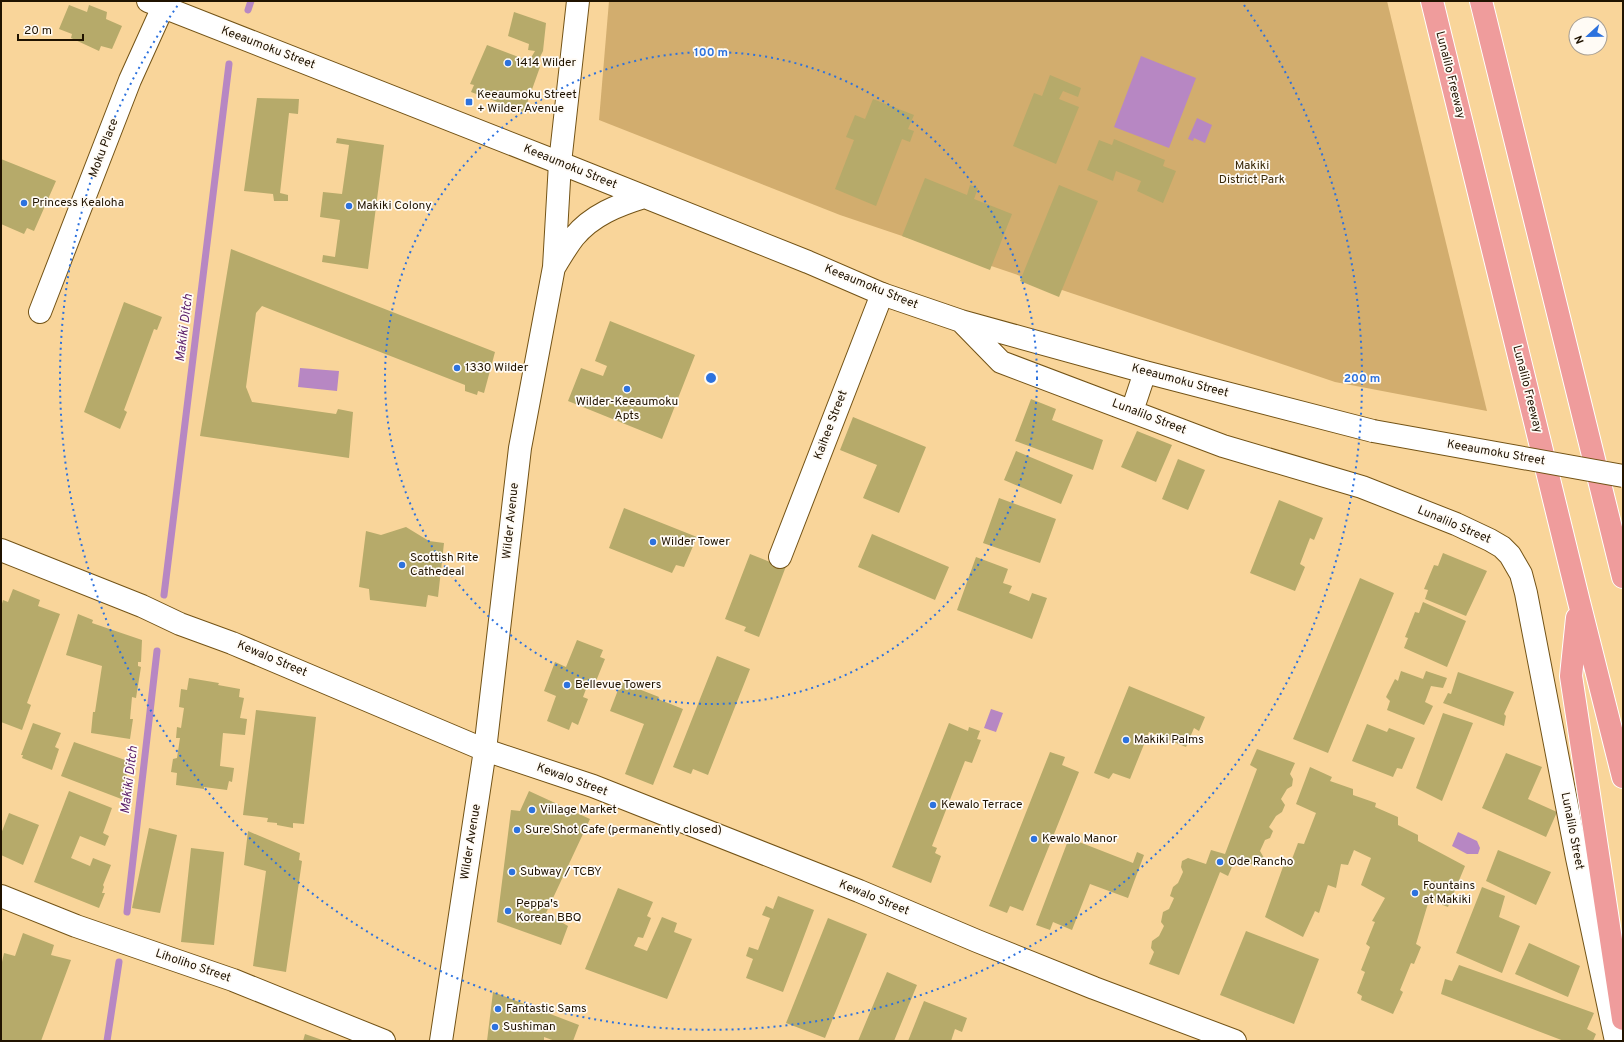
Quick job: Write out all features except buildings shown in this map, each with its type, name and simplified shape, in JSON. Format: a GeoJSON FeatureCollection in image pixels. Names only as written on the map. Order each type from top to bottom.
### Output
{"type":"FeatureCollection","features":[{"type":"Feature","properties":{"kind":"highway","name":"Lunalilo Freeway"},"geometry":{"type":"LineString","coordinates":[[1432,1],[1578,602],[1623,777]]}},
{"type":"Feature","properties":{"kind":"highway"},"geometry":{"type":"LineString","coordinates":[[1481,1],[1623,577]]}},
{"type":"Feature","properties":{"kind":"highway"},"geometry":{"type":"LineString","coordinates":[[1612,531],[1623,564]]}},
{"type":"Feature","properties":{"kind":"highway"},"geometry":{"type":"LineString","coordinates":[[1578,602],[1571,676],[1623,1019]]}},
{"type":"Feature","properties":{"kind":"main road","name":"Wilder Avenue"},"geometry":{"type":"LineString","coordinates":[[441,1041],[486,750],[520,448],[554,267],[560,164],[578,1]]}},
{"type":"Feature","properties":{"kind":"main road","name":"Keeaumoku Street"},"geometry":{"type":"LineString","coordinates":[[156,4],[808,262],[882,294],[961,321],[1145,372],[1373,431],[1623,476]]}},
{"type":"Feature","properties":{"kind":"main road","name":"Moku Place"},"geometry":{"type":"LineString","coordinates":[[40,312],[130,80],[156,4]]}},
{"type":"Feature","properties":{"kind":"main road"},"geometry":{"type":"LineString","coordinates":[[554,267],[574,236],[589,222],[620,204],[644,197]]}},
{"type":"Feature","properties":{"kind":"main road","name":"Kaihee Street"},"geometry":{"type":"LineString","coordinates":[[780,556],[882,294]]}},
{"type":"Feature","properties":{"kind":"main road","name":"Lunalilo Street"},"geometry":{"type":"LineString","coordinates":[[961,321],[1001,362],[1223,446],[1362,487],[1456,524],[1490,540],[1502,547],[1510,555],[1521,574],[1526,593],[1577,858],[1616,1041]]}},
{"type":"Feature","properties":{"kind":"main road"},"geometry":{"type":"LineString","coordinates":[[1132,411],[1145,372]]}},
{"type":"Feature","properties":{"kind":"main road","name":"Kewalo Street"},"geometry":{"type":"LineString","coordinates":[[1,550],[142,606],[180,624],[232,643],[486,750],[593,786],[859,891],[977,941],[1080,982],[1235,1041]]}},
{"type":"Feature","properties":{"kind":"main road","name":"Liholiho Street"},"geometry":{"type":"LineString","coordinates":[[1,896],[76,926],[233,980],[384,1041]]}},
{"type":"Feature","properties":{"kind":"green space","name":"Makiki District Park"},"geometry":{"type":"Polygon","coordinates":[[[609,1],[1387,1],[1487,411],[1335,382],[840,215],[599,120],[609,1]]]}},
{"type":"Feature","properties":{"kind":"shaded area"},"geometry":{"type":"Polygon","coordinates":[[[1141,56],[1196,78],[1169,148],[1114,127],[1141,56]]]}},
{"type":"Feature","properties":{"kind":"shaded area"},"geometry":{"type":"Polygon","coordinates":[[[1197,118],[1212,125],[1205,143],[1194,138],[1193,141],[1188,139],[1197,118]]]}},
{"type":"Feature","properties":{"kind":"shaded area"},"geometry":{"type":"Polygon","coordinates":[[[300,368],[339,371],[337,391],[298,387],[300,368]]]}},
{"type":"Feature","properties":{"kind":"shaded area"},"geometry":{"type":"Polygon","coordinates":[[[991,709],[1003,713],[996,732],[984,728],[991,709]]]}},
{"type":"Feature","properties":{"kind":"shaded area"},"geometry":{"type":"Polygon","coordinates":[[[1458,832],[1477,841],[1480,848],[1478,854],[1467,854],[1452,846],[1458,832]]]}},
{"type":"Feature","properties":{"kind":"waterway","name":"Makiki Ditch"},"geometry":{"type":"LineString","coordinates":[[248,10],[251,1]]}},
{"type":"Feature","properties":{"kind":"waterway","name":"Makiki Ditch"},"geometry":{"type":"LineString","coordinates":[[164,595],[229,64]]}},
{"type":"Feature","properties":{"kind":"waterway","name":"Makiki Ditch"},"geometry":{"type":"LineString","coordinates":[[127,912],[157,651]]}},
{"type":"Feature","properties":{"kind":"waterway","name":"Makiki Ditch"},"geometry":{"type":"LineString","coordinates":[[107,1041],[119,962]]}},
{"type":"Feature","properties":{"kind":"place","name":"1414 Wilder"},"geometry":{"type":"Point","coordinates":[508,63]}},
{"type":"Feature","properties":{"kind":"place","name":"Keeaumoku Street + Wilder Avenue"},"geometry":{"type":"Point","coordinates":[469,102]}},
{"type":"Feature","properties":{"kind":"place","name":"Princess Kealoha"},"geometry":{"type":"Point","coordinates":[24,203]}},
{"type":"Feature","properties":{"kind":"place","name":"Makiki Colony"},"geometry":{"type":"Point","coordinates":[349,206]}},
{"type":"Feature","properties":{"kind":"place","name":"1330 Wilder"},"geometry":{"type":"Point","coordinates":[457,368]}},
{"type":"Feature","properties":{"kind":"place","name":"Wilder-Keeaumoku Apts"},"geometry":{"type":"Point","coordinates":[627,389]}},
{"type":"Feature","properties":{"kind":"place","name":"Wilder Tower"},"geometry":{"type":"Point","coordinates":[653,542]}},
{"type":"Feature","properties":{"kind":"place","name":"Scottish Rite Cathedeal"},"geometry":{"type":"Point","coordinates":[402,565]}},
{"type":"Feature","properties":{"kind":"place","name":"Bellevue Towers"},"geometry":{"type":"Point","coordinates":[567,685]}},
{"type":"Feature","properties":{"kind":"place","name":"Makiki Palms"},"geometry":{"type":"Point","coordinates":[1126,740]}},
{"type":"Feature","properties":{"kind":"place","name":"Kewalo Terrace"},"geometry":{"type":"Point","coordinates":[933,805]}},
{"type":"Feature","properties":{"kind":"place","name":"Village Market"},"geometry":{"type":"Point","coordinates":[532,810]}},
{"type":"Feature","properties":{"kind":"place","name":"Sure Shot Cafe (permanently closed)"},"geometry":{"type":"Point","coordinates":[517,830]}},
{"type":"Feature","properties":{"kind":"place","name":"Kewalo Manor"},"geometry":{"type":"Point","coordinates":[1034,839]}},
{"type":"Feature","properties":{"kind":"place","name":"Ode Rancho"},"geometry":{"type":"Point","coordinates":[1220,862]}},
{"type":"Feature","properties":{"kind":"place","name":"Subway / TCBY"},"geometry":{"type":"Point","coordinates":[512,872]}},
{"type":"Feature","properties":{"kind":"place","name":"Fountains at Makiki"},"geometry":{"type":"Point","coordinates":[1415,893]}},
{"type":"Feature","properties":{"kind":"place","name":"Peppa's Korean BBQ"},"geometry":{"type":"Point","coordinates":[508,911]}},
{"type":"Feature","properties":{"kind":"place","name":"Fantastic Sams"},"geometry":{"type":"Point","coordinates":[498,1009]}},
{"type":"Feature","properties":{"kind":"place","name":"Sushiman"},"geometry":{"type":"Point","coordinates":[495,1027]}}]}
